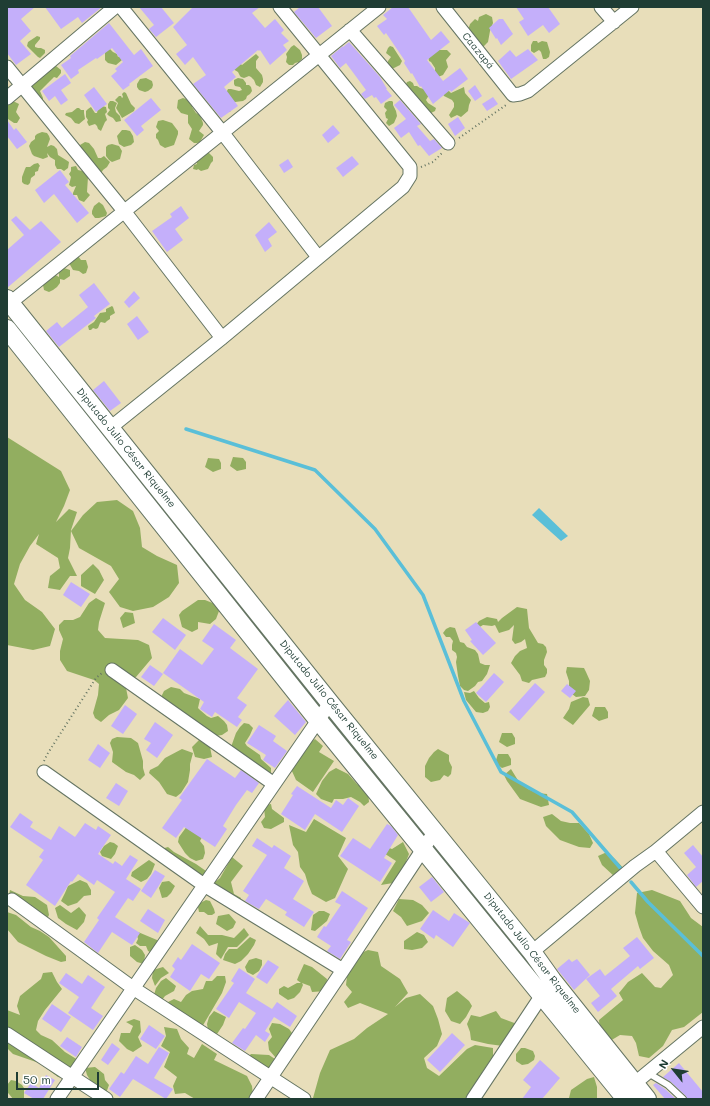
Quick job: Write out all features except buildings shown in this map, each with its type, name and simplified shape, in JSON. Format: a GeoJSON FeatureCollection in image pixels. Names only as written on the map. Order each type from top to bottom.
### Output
{"type":"FeatureCollection","features":[{"type":"Feature","properties":{"kind":"street"},"geometry":{"type":"LineString","coordinates":[[7,98],[114,7]]}},
{"type":"Feature","properties":{"kind":"street"},"geometry":{"type":"LineString","coordinates":[[121,7],[222,132],[318,257]]}},
{"type":"Feature","properties":{"kind":"street"},"geometry":{"type":"LineString","coordinates":[[110,428],[222,338],[403,187],[410,176],[410,167],[280,7]]}},
{"type":"Feature","properties":{"kind":"street"},"geometry":{"type":"LineString","coordinates":[[8,301],[124,211],[379,7]]}},
{"type":"Feature","properties":{"kind":"street","name":"Caazapá"},"geometry":{"type":"LineString","coordinates":[[442,7],[512,95]]}},
{"type":"Feature","properties":{"kind":"street"},"geometry":{"type":"LineString","coordinates":[[601,7],[614,22]]}},
{"type":"Feature","properties":{"kind":"street"},"geometry":{"type":"LineString","coordinates":[[512,95],[528,91],[632,7]]}},
{"type":"Feature","properties":{"kind":"street"},"geometry":{"type":"LineString","coordinates":[[350,30],[448,143]]}},
{"type":"Feature","properties":{"kind":"street"},"geometry":{"type":"LineString","coordinates":[[7,67],[124,211],[222,338]]}},
{"type":"Feature","properties":{"kind":"street","name":"Diputado Julio César Riquelme"},"geometry":{"type":"LineString","coordinates":[[8,301],[532,952],[552,980],[580,1028],[626,1099]]}},
{"type":"Feature","properties":{"kind":"street","name":"Diputado Julio César Riquelme"},"geometry":{"type":"LineString","coordinates":[[7,329],[318,720],[542,994],[580,1028],[642,1078],[647,1099]]}},
{"type":"Feature","properties":{"kind":"street"},"geometry":{"type":"LineString","coordinates":[[112,670],[274,784]]}},
{"type":"Feature","properties":{"kind":"street"},"geometry":{"type":"LineString","coordinates":[[57,1099],[330,702]]}},
{"type":"Feature","properties":{"kind":"street"},"geometry":{"type":"LineString","coordinates":[[44,772],[204,885],[344,970]]}},
{"type":"Feature","properties":{"kind":"street"},"geometry":{"type":"LineString","coordinates":[[532,952],[635,866],[703,812]]}},
{"type":"Feature","properties":{"kind":"street"},"geometry":{"type":"LineString","coordinates":[[256,1099],[344,970],[435,831]]}},
{"type":"Feature","properties":{"kind":"street"},"geometry":{"type":"LineString","coordinates":[[656,850],[703,907]]}},
{"type":"Feature","properties":{"kind":"street"},"geometry":{"type":"LineString","coordinates":[[12,900],[133,988],[304,1099]]}},
{"type":"Feature","properties":{"kind":"street"},"geometry":{"type":"LineString","coordinates":[[473,1099],[552,980]]}},
{"type":"Feature","properties":{"kind":"street"},"geometry":{"type":"LineString","coordinates":[[642,1078],[703,1027]]}},
{"type":"Feature","properties":{"kind":"street"},"geometry":{"type":"LineString","coordinates":[[7,1034],[106,1099]]}},
{"type":"Feature","properties":{"kind":"lane"},"geometry":{"type":"LineString","coordinates":[[642,1078],[668,1085],[683,1099]]}},
{"type":"Feature","properties":{"kind":"path"},"geometry":{"type":"LineString","coordinates":[[410,167],[421,167],[433,162],[446,150],[448,143],[456,140],[506,105],[512,95]]}},
{"type":"Feature","properties":{"kind":"path"},"geometry":{"type":"LineString","coordinates":[[44,772],[43,762],[96,678],[101,674],[112,670]]}},
{"type":"Feature","properties":{"kind":"green space"},"geometry":{"type":"Polygon","coordinates":[[[486,14],[492,17],[493,23],[488,42],[483,47],[468,30],[470,24],[475,19],[478,21],[479,17],[486,14]]]}},
{"type":"Feature","properties":{"kind":"green space"},"geometry":{"type":"Polygon","coordinates":[[[37,36],[40,37],[40,39],[35,47],[45,50],[45,53],[40,58],[27,46],[28,42],[37,36]]]}},
{"type":"Feature","properties":{"kind":"green space"},"geometry":{"type":"Polygon","coordinates":[[[533,41],[537,41],[538,43],[542,41],[547,42],[550,52],[549,57],[543,59],[539,50],[534,53],[531,51],[533,41]]]}},
{"type":"Feature","properties":{"kind":"green space"},"geometry":{"type":"Polygon","coordinates":[[[294,45],[300,50],[302,59],[293,65],[289,65],[286,62],[286,54],[294,45]]]}},
{"type":"Feature","properties":{"kind":"green space"},"geometry":{"type":"Polygon","coordinates":[[[390,46],[393,47],[402,61],[400,65],[392,69],[388,63],[391,57],[386,53],[390,46]]]}},
{"type":"Feature","properties":{"kind":"green space"},"geometry":{"type":"Polygon","coordinates":[[[110,49],[117,54],[118,57],[120,56],[122,60],[116,65],[108,63],[105,60],[105,50],[110,49]]]}},
{"type":"Feature","properties":{"kind":"green space"},"geometry":{"type":"Polygon","coordinates":[[[436,50],[447,50],[451,54],[446,60],[448,67],[443,75],[438,77],[435,77],[435,68],[429,61],[428,56],[436,50]]]}},
{"type":"Feature","properties":{"kind":"green space"},"geometry":{"type":"Polygon","coordinates":[[[256,54],[259,57],[256,61],[256,68],[262,75],[263,79],[260,87],[256,85],[251,77],[241,77],[238,72],[233,69],[238,62],[242,65],[256,54]]]}},
{"type":"Feature","properties":{"kind":"green space"},"geometry":{"type":"Polygon","coordinates":[[[56,66],[61,70],[61,73],[57,78],[54,77],[40,91],[43,98],[43,104],[24,78],[56,66]]]}},
{"type":"Feature","properties":{"kind":"green space"},"geometry":{"type":"Polygon","coordinates":[[[146,78],[152,81],[153,85],[152,88],[145,92],[139,90],[137,84],[140,79],[146,78]]]}},
{"type":"Feature","properties":{"kind":"green space"},"geometry":{"type":"Polygon","coordinates":[[[238,78],[243,79],[246,85],[251,87],[252,91],[243,101],[235,102],[230,112],[224,112],[228,89],[239,91],[242,90],[234,84],[234,80],[238,78]]]}},
{"type":"Feature","properties":{"kind":"green space"},"geometry":{"type":"Polygon","coordinates":[[[410,81],[414,86],[424,89],[429,95],[426,100],[436,108],[435,111],[429,114],[411,93],[411,90],[405,86],[407,82],[410,81]]]}},
{"type":"Feature","properties":{"kind":"green space"},"geometry":{"type":"Polygon","coordinates":[[[464,87],[465,93],[471,100],[468,111],[461,117],[457,115],[451,118],[449,115],[454,107],[454,103],[452,100],[444,96],[441,91],[448,90],[451,93],[464,87]]]}},
{"type":"Feature","properties":{"kind":"green space"},"geometry":{"type":"Polygon","coordinates":[[[124,92],[135,108],[134,111],[122,118],[116,108],[118,103],[115,100],[119,96],[122,98],[122,94],[124,92]]]}},
{"type":"Feature","properties":{"kind":"green space"},"geometry":{"type":"Polygon","coordinates":[[[183,98],[193,106],[192,107],[196,113],[200,115],[203,125],[199,131],[204,135],[200,142],[194,143],[189,139],[192,129],[188,123],[188,115],[181,113],[177,108],[178,100],[183,98]]]}},
{"type":"Feature","properties":{"kind":"green space"},"geometry":{"type":"Polygon","coordinates":[[[7,101],[19,104],[16,112],[20,118],[17,123],[14,123],[8,119],[7,120],[7,101]]]}},
{"type":"Feature","properties":{"kind":"green space"},"geometry":{"type":"Polygon","coordinates":[[[110,101],[117,103],[115,108],[121,121],[116,122],[107,114],[110,110],[108,108],[108,104],[110,101]]]}},
{"type":"Feature","properties":{"kind":"green space"},"geometry":{"type":"Polygon","coordinates":[[[389,101],[393,102],[397,116],[394,123],[389,126],[386,123],[388,119],[386,118],[385,113],[387,110],[384,107],[385,103],[389,101]]]}},
{"type":"Feature","properties":{"kind":"green space"},"geometry":{"type":"Polygon","coordinates":[[[102,106],[106,107],[107,112],[105,114],[107,120],[101,131],[95,124],[89,126],[86,111],[91,107],[95,113],[97,113],[98,108],[102,106]]]}},
{"type":"Feature","properties":{"kind":"green space"},"geometry":{"type":"Polygon","coordinates":[[[77,108],[84,110],[85,119],[79,124],[75,123],[71,118],[65,115],[66,113],[72,112],[77,108]]]}},
{"type":"Feature","properties":{"kind":"green space"},"geometry":{"type":"Polygon","coordinates":[[[163,120],[172,123],[178,131],[174,145],[165,148],[160,145],[156,138],[156,134],[159,131],[156,127],[158,121],[163,120]]]}},
{"type":"Feature","properties":{"kind":"green space"},"geometry":{"type":"Polygon","coordinates":[[[122,130],[130,131],[133,136],[134,142],[131,145],[124,147],[119,144],[117,136],[122,130]]]}},
{"type":"Feature","properties":{"kind":"green space"},"geometry":{"type":"Polygon","coordinates":[[[42,132],[47,133],[50,139],[47,147],[51,145],[54,146],[57,149],[58,155],[69,162],[68,168],[64,171],[57,169],[55,160],[47,153],[48,157],[43,159],[32,154],[29,146],[35,139],[35,136],[42,132]]]}},
{"type":"Feature","properties":{"kind":"green space"},"geometry":{"type":"Polygon","coordinates":[[[85,142],[89,143],[94,149],[98,158],[104,156],[110,162],[100,175],[82,152],[80,145],[85,142]]]}},
{"type":"Feature","properties":{"kind":"green space"},"geometry":{"type":"Polygon","coordinates":[[[112,144],[119,146],[122,151],[120,159],[112,162],[106,156],[106,147],[112,144]]]}},
{"type":"Feature","properties":{"kind":"green space"},"geometry":{"type":"Polygon","coordinates":[[[205,152],[209,153],[213,157],[213,161],[208,169],[201,171],[198,169],[193,169],[194,165],[197,164],[196,159],[205,152]]]}},
{"type":"Feature","properties":{"kind":"green space"},"geometry":{"type":"Polygon","coordinates":[[[38,163],[40,166],[38,171],[35,172],[35,175],[31,178],[30,183],[28,185],[24,184],[22,182],[22,177],[26,167],[30,167],[38,163]]]}},
{"type":"Feature","properties":{"kind":"green space"},"geometry":{"type":"Polygon","coordinates":[[[76,166],[78,170],[86,172],[88,177],[87,192],[90,195],[84,202],[79,200],[77,195],[73,195],[76,186],[72,187],[69,185],[71,177],[69,174],[71,167],[76,166]]]}},
{"type":"Feature","properties":{"kind":"green space"},"geometry":{"type":"Polygon","coordinates":[[[99,202],[103,205],[107,213],[106,216],[95,218],[92,211],[94,206],[99,202]]]}},
{"type":"Feature","properties":{"kind":"green space"},"geometry":{"type":"Polygon","coordinates":[[[78,256],[81,260],[86,260],[88,267],[86,273],[83,274],[79,271],[73,270],[69,263],[78,256]]]}},
{"type":"Feature","properties":{"kind":"green space"},"geometry":{"type":"Polygon","coordinates":[[[64,268],[70,270],[70,276],[64,280],[60,279],[60,283],[53,290],[49,292],[44,290],[44,277],[52,273],[59,277],[59,272],[64,268]]]}},
{"type":"Feature","properties":{"kind":"green space"},"geometry":{"type":"Polygon","coordinates":[[[112,306],[115,313],[110,316],[110,319],[105,323],[101,322],[98,328],[89,330],[88,326],[94,322],[100,313],[106,312],[106,309],[112,306]]]}},
{"type":"Feature","properties":{"kind":"green space"},"geometry":{"type":"Polygon","coordinates":[[[7,437],[61,471],[70,490],[56,522],[69,509],[77,512],[71,530],[68,558],[77,576],[70,576],[60,590],[48,588],[50,576],[60,568],[58,558],[36,544],[39,534],[20,564],[14,584],[25,600],[42,612],[55,629],[50,646],[33,650],[7,645],[7,437]]]}},
{"type":"Feature","properties":{"kind":"green space"},"geometry":{"type":"Polygon","coordinates":[[[233,457],[243,458],[246,462],[246,469],[237,471],[230,466],[233,457]]]}},
{"type":"Feature","properties":{"kind":"green space"},"geometry":{"type":"Polygon","coordinates":[[[208,458],[219,459],[221,469],[213,472],[205,467],[208,458]]]}},
{"type":"Feature","properties":{"kind":"green space"},"geometry":{"type":"Polygon","coordinates":[[[117,500],[133,511],[140,528],[142,547],[177,565],[179,583],[169,597],[153,607],[133,611],[120,607],[109,592],[119,579],[111,566],[79,548],[71,531],[83,515],[97,502],[117,500]]]}},
{"type":"Feature","properties":{"kind":"green space"},"geometry":{"type":"Polygon","coordinates":[[[93,564],[99,570],[104,580],[95,594],[81,586],[81,575],[93,564]]]}},
{"type":"Feature","properties":{"kind":"green space"},"geometry":{"type":"Polygon","coordinates":[[[96,598],[105,603],[98,630],[105,638],[138,640],[149,645],[152,658],[136,677],[130,677],[120,681],[126,688],[128,698],[119,710],[109,715],[101,722],[95,718],[93,713],[98,695],[99,684],[94,680],[67,671],[60,660],[60,651],[63,639],[59,630],[59,625],[64,620],[73,620],[80,617],[89,603],[96,598]]]}},
{"type":"Feature","properties":{"kind":"green space"},"geometry":{"type":"Polygon","coordinates":[[[198,600],[205,600],[215,604],[219,611],[216,619],[210,624],[198,622],[198,629],[192,632],[182,627],[179,615],[182,611],[198,600]]]}},
{"type":"Feature","properties":{"kind":"green space"},"geometry":{"type":"Polygon","coordinates":[[[517,607],[527,609],[529,628],[538,643],[543,644],[546,647],[547,652],[544,660],[544,665],[547,669],[545,677],[532,680],[529,683],[522,681],[520,675],[511,663],[520,651],[527,648],[525,639],[515,644],[512,640],[514,625],[509,630],[499,633],[495,625],[483,625],[478,628],[476,625],[479,621],[487,617],[497,619],[498,622],[517,607]]]}},
{"type":"Feature","properties":{"kind":"green space"},"geometry":{"type":"Polygon","coordinates":[[[125,612],[133,613],[135,623],[123,628],[120,618],[125,612]]]}},
{"type":"Feature","properties":{"kind":"green space"},"geometry":{"type":"Polygon","coordinates":[[[450,627],[455,628],[460,642],[475,650],[478,654],[480,663],[490,665],[487,674],[482,681],[478,682],[468,691],[464,690],[460,686],[456,662],[457,657],[456,653],[452,650],[453,641],[450,637],[446,637],[443,633],[450,627]]]}},
{"type":"Feature","properties":{"kind":"green space"},"geometry":{"type":"Polygon","coordinates":[[[567,667],[584,668],[590,681],[589,690],[585,696],[576,697],[572,694],[566,672],[567,667]]]}},
{"type":"Feature","properties":{"kind":"green space"},"geometry":{"type":"Polygon","coordinates":[[[171,687],[180,689],[184,693],[200,699],[198,708],[211,718],[218,716],[227,725],[228,731],[222,735],[216,736],[161,697],[164,691],[171,687]]]}},
{"type":"Feature","properties":{"kind":"green space"},"geometry":{"type":"Polygon","coordinates":[[[474,691],[485,703],[489,702],[490,707],[488,711],[483,713],[476,712],[466,700],[464,692],[470,693],[474,691]]]}},
{"type":"Feature","properties":{"kind":"green space"},"geometry":{"type":"Polygon","coordinates":[[[583,697],[588,698],[590,705],[573,725],[563,718],[569,709],[571,702],[583,697]]]}},
{"type":"Feature","properties":{"kind":"green space"},"geometry":{"type":"Polygon","coordinates":[[[595,707],[605,707],[608,712],[608,718],[599,721],[592,716],[595,707]]]}},
{"type":"Feature","properties":{"kind":"green space"},"geometry":{"type":"Polygon","coordinates":[[[244,723],[249,724],[253,728],[245,743],[260,755],[261,759],[271,768],[271,773],[265,774],[231,747],[236,733],[244,723]]]}},
{"type":"Feature","properties":{"kind":"green space"},"geometry":{"type":"Polygon","coordinates":[[[502,733],[512,733],[515,738],[515,744],[507,747],[499,742],[502,733]]]}},
{"type":"Feature","properties":{"kind":"green space"},"geometry":{"type":"Polygon","coordinates":[[[117,737],[131,738],[138,743],[145,775],[140,780],[112,762],[113,752],[110,743],[112,739],[117,737]]]}},
{"type":"Feature","properties":{"kind":"green space"},"geometry":{"type":"Polygon","coordinates":[[[315,739],[323,746],[319,752],[334,761],[313,792],[296,780],[291,769],[307,745],[315,739]]]}},
{"type":"Feature","properties":{"kind":"green space"},"geometry":{"type":"Polygon","coordinates":[[[199,740],[210,747],[212,757],[204,759],[195,757],[192,747],[199,740]]]}},
{"type":"Feature","properties":{"kind":"green space"},"geometry":{"type":"Polygon","coordinates":[[[182,749],[193,753],[188,782],[181,793],[176,797],[167,794],[159,782],[149,773],[150,770],[158,766],[165,758],[182,749]]]}},
{"type":"Feature","properties":{"kind":"green space"},"geometry":{"type":"Polygon","coordinates":[[[438,749],[449,755],[449,761],[452,767],[451,774],[448,777],[444,775],[440,780],[431,782],[425,777],[425,766],[429,758],[438,749]]]}},
{"type":"Feature","properties":{"kind":"green space"},"geometry":{"type":"Polygon","coordinates":[[[498,754],[508,754],[511,759],[511,765],[502,768],[495,763],[498,754]]]}},
{"type":"Feature","properties":{"kind":"green space"},"geometry":{"type":"Polygon","coordinates":[[[336,768],[348,774],[357,784],[368,791],[369,802],[364,806],[351,797],[334,799],[332,803],[321,799],[316,794],[322,781],[329,772],[336,768]]]}},
{"type":"Feature","properties":{"kind":"green space"},"geometry":{"type":"Polygon","coordinates":[[[511,769],[519,782],[528,789],[537,793],[547,794],[549,805],[541,807],[520,799],[504,775],[511,769]]]}},
{"type":"Feature","properties":{"kind":"green space"},"geometry":{"type":"Polygon","coordinates":[[[271,804],[272,809],[284,818],[284,822],[271,829],[264,828],[261,822],[265,817],[264,808],[266,805],[271,804]]]}},
{"type":"Feature","properties":{"kind":"green space"},"geometry":{"type":"Polygon","coordinates":[[[552,814],[561,821],[579,823],[589,834],[593,843],[590,848],[579,847],[560,840],[546,826],[543,817],[552,814]]]}},
{"type":"Feature","properties":{"kind":"green space"},"geometry":{"type":"Polygon","coordinates":[[[193,818],[202,837],[200,841],[204,846],[205,853],[203,859],[196,861],[185,853],[178,842],[179,837],[193,818]]]}},
{"type":"Feature","properties":{"kind":"green space"},"geometry":{"type":"Polygon","coordinates":[[[314,819],[346,838],[338,856],[348,869],[335,898],[326,902],[312,894],[305,874],[300,867],[298,852],[293,845],[289,825],[306,832],[314,819]]]}},
{"type":"Feature","properties":{"kind":"green space"},"geometry":{"type":"Polygon","coordinates":[[[110,842],[118,846],[111,859],[102,856],[100,852],[104,846],[110,842]]]}},
{"type":"Feature","properties":{"kind":"green space"},"geometry":{"type":"Polygon","coordinates":[[[403,842],[409,854],[402,872],[393,883],[381,885],[396,861],[376,848],[378,844],[392,849],[403,842]]]}},
{"type":"Feature","properties":{"kind":"green space"},"geometry":{"type":"Polygon","coordinates":[[[168,847],[206,871],[209,881],[161,849],[168,847]]]}},
{"type":"Feature","properties":{"kind":"green space"},"geometry":{"type":"Polygon","coordinates":[[[607,852],[627,872],[615,877],[602,865],[598,856],[607,852]]]}},
{"type":"Feature","properties":{"kind":"green space"},"geometry":{"type":"Polygon","coordinates":[[[232,857],[243,866],[231,882],[234,894],[241,898],[238,904],[218,895],[214,883],[220,878],[232,857]]]}},
{"type":"Feature","properties":{"kind":"green space"},"geometry":{"type":"Polygon","coordinates":[[[149,860],[155,864],[147,879],[141,882],[131,876],[132,872],[149,860]]]}},
{"type":"Feature","properties":{"kind":"green space"},"geometry":{"type":"Polygon","coordinates":[[[80,880],[87,883],[91,890],[91,895],[84,896],[77,903],[68,906],[61,901],[68,886],[80,880]]]}},
{"type":"Feature","properties":{"kind":"green space"},"geometry":{"type":"Polygon","coordinates":[[[169,881],[175,886],[167,897],[162,898],[159,888],[162,882],[169,881]]]}},
{"type":"Feature","properties":{"kind":"green space"},"geometry":{"type":"Polygon","coordinates":[[[10,890],[23,896],[35,897],[47,905],[49,915],[44,925],[8,899],[10,890]]]}},
{"type":"Feature","properties":{"kind":"green space"},"geometry":{"type":"Polygon","coordinates":[[[652,890],[680,901],[691,918],[703,927],[703,1012],[684,1027],[672,1030],[663,1046],[649,1058],[639,1056],[636,1043],[632,1036],[620,1035],[610,1041],[600,1034],[599,1020],[623,1000],[619,993],[628,982],[642,973],[655,987],[661,988],[673,975],[669,965],[653,951],[643,938],[635,913],[637,893],[652,890]]]}},
{"type":"Feature","properties":{"kind":"green space"},"geometry":{"type":"Polygon","coordinates":[[[399,899],[413,900],[422,905],[429,913],[422,921],[407,926],[401,917],[393,911],[399,899]]]}},
{"type":"Feature","properties":{"kind":"green space"},"geometry":{"type":"Polygon","coordinates":[[[206,900],[210,901],[214,909],[215,913],[212,915],[199,912],[198,907],[200,903],[206,900]]]}},
{"type":"Feature","properties":{"kind":"green space"},"geometry":{"type":"Polygon","coordinates":[[[60,905],[71,913],[79,907],[86,915],[84,922],[77,930],[58,918],[55,908],[60,905]]]}},
{"type":"Feature","properties":{"kind":"green space"},"geometry":{"type":"Polygon","coordinates":[[[319,911],[324,911],[330,914],[327,921],[315,931],[311,930],[313,915],[319,911]]]}},
{"type":"Feature","properties":{"kind":"green space"},"geometry":{"type":"Polygon","coordinates":[[[7,912],[16,915],[31,927],[49,937],[66,956],[66,961],[61,962],[18,942],[7,929],[7,912]]]}},
{"type":"Feature","properties":{"kind":"green space"},"geometry":{"type":"Polygon","coordinates":[[[229,914],[236,922],[233,928],[227,931],[216,924],[218,916],[229,914]]]}},
{"type":"Feature","properties":{"kind":"green space"},"geometry":{"type":"Polygon","coordinates":[[[200,926],[208,935],[222,935],[234,938],[244,928],[249,935],[237,947],[228,947],[221,959],[216,954],[218,943],[209,946],[204,939],[196,933],[200,926]]]}},
{"type":"Feature","properties":{"kind":"green space"},"geometry":{"type":"Polygon","coordinates":[[[138,932],[157,940],[162,946],[154,954],[148,951],[146,946],[140,946],[136,943],[138,939],[138,932]]]}},
{"type":"Feature","properties":{"kind":"green space"},"geometry":{"type":"Polygon","coordinates":[[[417,932],[424,935],[428,942],[422,948],[412,950],[404,949],[404,941],[417,932]]]}},
{"type":"Feature","properties":{"kind":"green space"},"geometry":{"type":"Polygon","coordinates":[[[250,937],[256,940],[248,954],[241,961],[235,964],[223,960],[229,949],[237,949],[250,937]]]}},
{"type":"Feature","properties":{"kind":"green space"},"geometry":{"type":"Polygon","coordinates":[[[135,945],[142,950],[145,955],[144,964],[137,962],[130,956],[130,947],[135,945]]]}},
{"type":"Feature","properties":{"kind":"green space"},"geometry":{"type":"Polygon","coordinates":[[[368,950],[378,952],[381,966],[400,979],[408,993],[395,1007],[406,998],[420,994],[433,1006],[442,1034],[437,1046],[424,1058],[427,1068],[439,1076],[467,1049],[475,1045],[493,1048],[493,1056],[483,1071],[474,1091],[466,1099],[313,1098],[320,1073],[330,1050],[354,1039],[388,1014],[360,1003],[348,1008],[344,1002],[352,992],[346,985],[347,976],[359,954],[368,950]]]}},
{"type":"Feature","properties":{"kind":"green space"},"geometry":{"type":"Polygon","coordinates":[[[256,958],[262,960],[262,965],[259,971],[253,975],[247,972],[245,967],[249,960],[256,958]]]}},
{"type":"Feature","properties":{"kind":"green space"},"geometry":{"type":"Polygon","coordinates":[[[304,964],[312,967],[327,979],[326,991],[312,992],[310,986],[302,983],[303,985],[300,992],[294,998],[288,1000],[279,994],[279,989],[284,986],[288,988],[297,983],[301,983],[297,980],[304,964]]]}},
{"type":"Feature","properties":{"kind":"green space"},"geometry":{"type":"Polygon","coordinates":[[[163,967],[169,973],[161,978],[155,986],[152,978],[153,970],[163,967]]]}},
{"type":"Feature","properties":{"kind":"green space"},"geometry":{"type":"Polygon","coordinates":[[[52,972],[62,989],[38,1021],[36,1030],[78,1060],[67,1079],[58,1077],[39,1063],[13,1054],[7,1048],[7,1010],[20,1015],[17,1006],[20,996],[41,979],[43,973],[52,972]]]}},
{"type":"Feature","properties":{"kind":"green space"},"geometry":{"type":"Polygon","coordinates":[[[217,976],[225,976],[226,982],[222,993],[202,1027],[168,1006],[168,1002],[174,999],[181,1002],[186,995],[192,991],[203,989],[206,981],[212,981],[217,976]]]}},
{"type":"Feature","properties":{"kind":"green space"},"geometry":{"type":"Polygon","coordinates":[[[166,978],[176,986],[174,991],[165,996],[162,1000],[154,995],[156,988],[161,981],[166,978]]]}},
{"type":"Feature","properties":{"kind":"green space"},"geometry":{"type":"Polygon","coordinates":[[[457,991],[469,1001],[472,1006],[460,1024],[451,1021],[445,1011],[447,998],[457,991]]]}},
{"type":"Feature","properties":{"kind":"green space"},"geometry":{"type":"Polygon","coordinates":[[[214,1011],[226,1017],[217,1034],[208,1030],[207,1024],[209,1017],[214,1011]]]}},
{"type":"Feature","properties":{"kind":"green space"},"geometry":{"type":"Polygon","coordinates":[[[496,1011],[501,1018],[517,1024],[503,1046],[471,1040],[467,1024],[471,1015],[480,1017],[496,1011]]]}},
{"type":"Feature","properties":{"kind":"green space"},"geometry":{"type":"Polygon","coordinates":[[[134,1019],[140,1021],[141,1032],[138,1037],[142,1046],[133,1052],[127,1049],[119,1041],[121,1033],[130,1033],[133,1026],[126,1022],[134,1019]]]}},
{"type":"Feature","properties":{"kind":"green space"},"geometry":{"type":"Polygon","coordinates":[[[272,1023],[280,1024],[289,1029],[295,1037],[281,1056],[276,1058],[269,1050],[268,1042],[272,1037],[269,1029],[272,1023]]]}},
{"type":"Feature","properties":{"kind":"green space"},"geometry":{"type":"Polygon","coordinates":[[[164,1027],[177,1029],[181,1039],[189,1048],[187,1054],[194,1058],[202,1044],[217,1054],[214,1060],[247,1076],[252,1086],[253,1095],[251,1099],[195,1099],[185,1093],[175,1094],[173,1086],[177,1077],[164,1067],[170,1052],[161,1046],[166,1036],[164,1027]]]}},
{"type":"Feature","properties":{"kind":"green space"},"geometry":{"type":"Polygon","coordinates":[[[521,1048],[533,1051],[535,1056],[534,1060],[528,1064],[522,1065],[516,1061],[516,1054],[521,1048]]]}},
{"type":"Feature","properties":{"kind":"green space"},"geometry":{"type":"Polygon","coordinates":[[[251,1054],[269,1055],[275,1059],[271,1075],[245,1060],[251,1054]]]}},
{"type":"Feature","properties":{"kind":"green space"},"geometry":{"type":"Polygon","coordinates":[[[95,1067],[104,1074],[105,1080],[109,1085],[105,1096],[92,1083],[87,1075],[85,1068],[95,1067]]]}},
{"type":"Feature","properties":{"kind":"green space"},"geometry":{"type":"Polygon","coordinates":[[[594,1077],[597,1087],[597,1099],[569,1098],[571,1090],[587,1079],[594,1077]]]}},
{"type":"Feature","properties":{"kind":"green space"},"geometry":{"type":"Polygon","coordinates":[[[11,1080],[22,1085],[24,1088],[24,1099],[13,1099],[7,1092],[7,1085],[11,1080]]]}},
{"type":"Feature","properties":{"kind":"water"},"geometry":{"type":"Polygon","coordinates":[[[539,508],[568,536],[561,541],[532,515],[539,508]]]}},
{"type":"Feature","properties":{"kind":"waterway"},"geometry":{"type":"LineString","coordinates":[[186,429],[315,470],[375,529],[423,595],[464,701],[501,772],[572,812],[622,870]]}},
{"type":"Feature","properties":{"kind":"waterway"},"geometry":{"type":"LineString","coordinates":[[631,882],[648,902],[703,956]]}}]}
